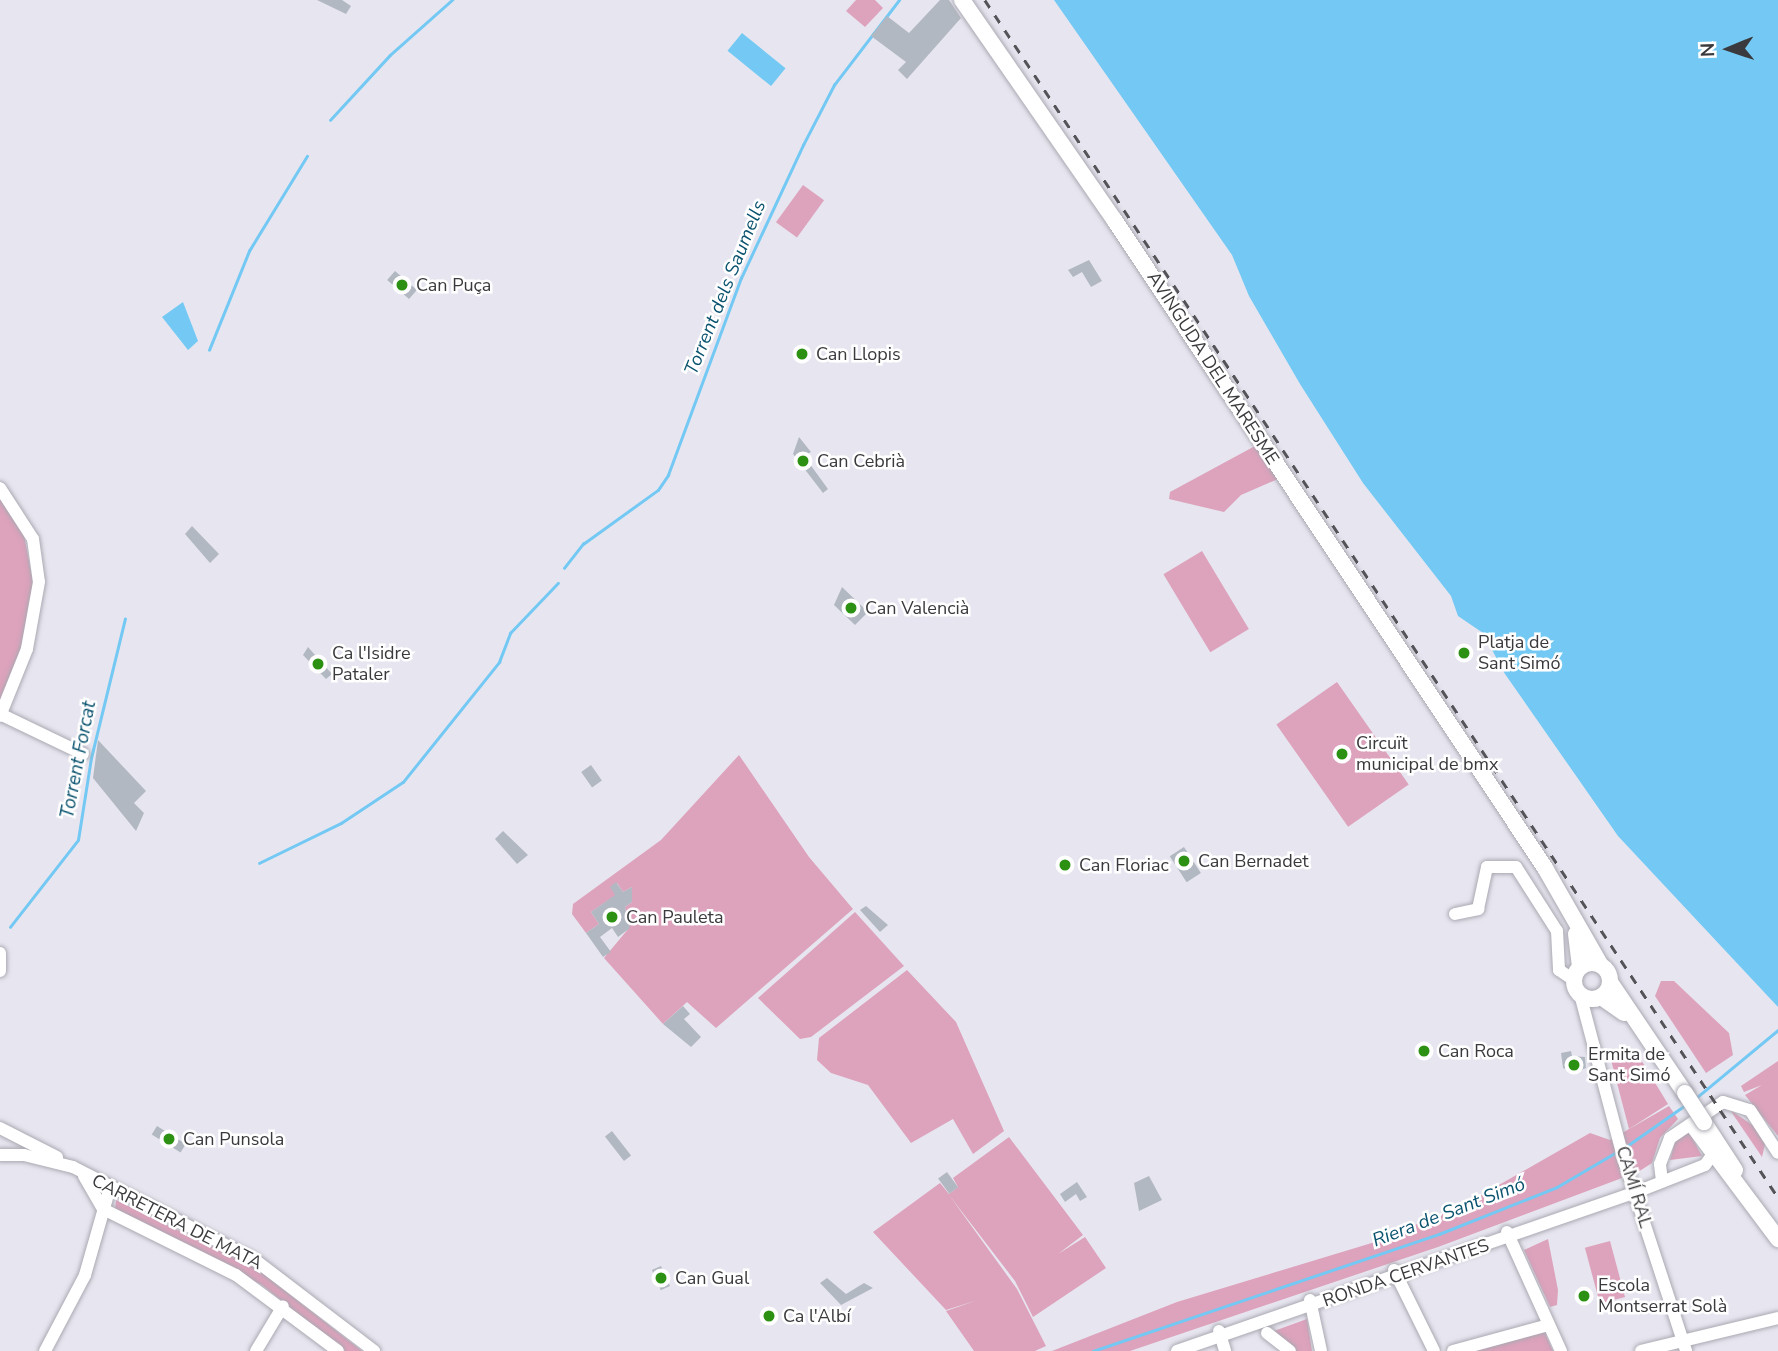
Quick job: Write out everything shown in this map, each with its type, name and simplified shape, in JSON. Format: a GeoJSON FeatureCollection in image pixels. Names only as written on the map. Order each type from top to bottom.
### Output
{"type":"FeatureCollection","features":[{"type":"Feature","properties":{"kind":"main road","name":"AVINGUDA DEL MARESME"},"geometry":{"type":"LineString","coordinates":[[962,0],[1160,287],[1457,741],[1567,902],[1610,982],[1659,1054],[1681,1096]]}},
{"type":"Feature","properties":{"kind":"main road","name":"AVINGUDA DEL MARESME"},"geometry":{"type":"LineString","coordinates":[[1457,741],[1579,940],[1586,987]]}},
{"type":"Feature","properties":{"kind":"main road"},"geometry":{"type":"LineString","coordinates":[[1586,987],[1600,964]]}},
{"type":"Feature","properties":{"kind":"main road"},"geometry":{"type":"LineString","coordinates":[[1586,987],[1610,982]]}},
{"type":"Feature","properties":{"kind":"main road"},"geometry":{"type":"LineString","coordinates":[[1586,987],[1626,1016],[1681,1096],[1715,1159],[1778,1239]]}},
{"type":"Feature","properties":{"kind":"main road"},"geometry":{"type":"LineString","coordinates":[[1697,1123],[1778,1224]]}},
{"type":"Feature","properties":{"kind":"main road"},"geometry":{"type":"LineString","coordinates":[[1715,1159],[1766,1210]]}},
{"type":"Feature","properties":{"kind":"street"},"geometry":{"type":"LineString","coordinates":[[0,488],[24,519],[38,559],[34,624],[0,714],[83,754]]}},
{"type":"Feature","properties":{"kind":"street"},"geometry":{"type":"LineString","coordinates":[[1455,914],[1478,909],[1487,867],[1516,867],[1558,931],[1559,970],[1586,987]]}},
{"type":"Feature","properties":{"kind":"street"},"geometry":{"type":"LineString","coordinates":[[0,953],[0,971]]}},
{"type":"Feature","properties":{"kind":"street","name":"CAMÍ RAL"},"geometry":{"type":"LineString","coordinates":[[1586,987],[1589,1021],[1625,1164],[1684,1346]]}},
{"type":"Feature","properties":{"kind":"street"},"geometry":{"type":"LineString","coordinates":[[1662,1181],[1660,1164],[1666,1146],[1723,1102],[1750,1110],[1778,1153]]}},
{"type":"Feature","properties":{"kind":"street"},"geometry":{"type":"LineString","coordinates":[[0,1128],[73,1167]]}},
{"type":"Feature","properties":{"kind":"street"},"geometry":{"type":"LineString","coordinates":[[0,1155],[24,1155],[73,1167]]}},
{"type":"Feature","properties":{"kind":"street","name":"RONDA CERVANTES"},"geometry":{"type":"LineString","coordinates":[[1175,1349],[1634,1193],[1715,1159]]}},
{"type":"Feature","properties":{"kind":"street","name":"CARRETERA DE MATA"},"geometry":{"type":"LineString","coordinates":[[73,1167],[276,1273],[374,1351]]}},
{"type":"Feature","properties":{"kind":"street","name":"CARRETERA DE MATA"},"geometry":{"type":"LineString","coordinates":[[73,1167],[89,1180],[103,1209],[236,1275],[283,1306],[338,1351]]}},
{"type":"Feature","properties":{"kind":"street"},"geometry":{"type":"LineString","coordinates":[[45,1351],[85,1275],[110,1187]]}},
{"type":"Feature","properties":{"kind":"street"},"geometry":{"type":"LineString","coordinates":[[1508,1234],[1561,1351]]}},
{"type":"Feature","properties":{"kind":"street"},"geometry":{"type":"LineString","coordinates":[[1395,1273],[1434,1351]]}},
{"type":"Feature","properties":{"kind":"street"},"geometry":{"type":"LineString","coordinates":[[1311,1302],[1321,1351]]}},
{"type":"Feature","properties":{"kind":"street"},"geometry":{"type":"LineString","coordinates":[[256,1351],[283,1306]]}},
{"type":"Feature","properties":{"kind":"street"},"geometry":{"type":"LineString","coordinates":[[1641,1351],[1684,1346],[1778,1318]]}},
{"type":"Feature","properties":{"kind":"street"},"geometry":{"type":"LineString","coordinates":[[1453,1351],[1549,1325]]}},
{"type":"Feature","properties":{"kind":"street"},"geometry":{"type":"LineString","coordinates":[[1219,1333],[1225,1351]]}},
{"type":"Feature","properties":{"kind":"street"},"geometry":{"type":"LineString","coordinates":[[1266,1333],[1290,1351]]}},
{"type":"Feature","properties":{"kind":"shaded area"},"geometry":{"type":"Polygon","coordinates":[[[856,0],[875,0],[883,8],[865,27],[846,11],[856,0]]]}},
{"type":"Feature","properties":{"kind":"shaded area"},"geometry":{"type":"Polygon","coordinates":[[[803,185],[824,200],[797,237],[776,222],[803,185]]]}},
{"type":"Feature","properties":{"kind":"shaded area"},"geometry":{"type":"Polygon","coordinates":[[[1255,446],[1278,479],[1241,495],[1224,512],[1169,499],[1170,492],[1255,446]]]}},
{"type":"Feature","properties":{"kind":"shaded area"},"geometry":{"type":"Polygon","coordinates":[[[0,495],[23,530],[34,587],[19,656],[0,704],[0,495]]]}},
{"type":"Feature","properties":{"kind":"shaded area"},"geometry":{"type":"Polygon","coordinates":[[[1202,551],[1249,629],[1210,652],[1163,574],[1202,551]]]}},
{"type":"Feature","properties":{"kind":"shaded area","name":"Circuït municipal de bmx"},"geometry":{"type":"Polygon","coordinates":[[[1337,682],[1409,784],[1348,827],[1276,724],[1337,682]]]}},
{"type":"Feature","properties":{"kind":"shaded area"},"geometry":{"type":"Polygon","coordinates":[[[739,755],[809,857],[853,909],[716,1028],[687,1002],[663,1024],[604,958],[629,928],[625,907],[632,902],[632,887],[623,892],[617,883],[611,887],[619,901],[610,899],[591,912],[599,924],[586,933],[572,914],[573,904],[661,840],[739,755]]]}},
{"type":"Feature","properties":{"kind":"shaded area"},"geometry":{"type":"Polygon","coordinates":[[[855,912],[904,966],[811,1037],[800,1039],[758,998],[855,912]]]}},
{"type":"Feature","properties":{"kind":"shaded area"},"geometry":{"type":"Polygon","coordinates":[[[907,970],[956,1022],[1004,1131],[973,1154],[953,1119],[911,1143],[868,1085],[831,1073],[817,1060],[819,1038],[907,970]]]}},
{"type":"Feature","properties":{"kind":"shaded area"},"geometry":{"type":"Polygon","coordinates":[[[1661,981],[1674,981],[1729,1033],[1733,1055],[1706,1073],[1655,996],[1661,981]]]}},
{"type":"Feature","properties":{"kind":"shaded area"},"geometry":{"type":"Polygon","coordinates":[[[1635,1050],[1668,1104],[1629,1129],[1610,1056],[1635,1050]]]}},
{"type":"Feature","properties":{"kind":"shaded area"},"geometry":{"type":"Polygon","coordinates":[[[1778,1061],[1778,1136],[1745,1095],[1762,1085],[1744,1092],[1741,1086],[1778,1061]]]}},
{"type":"Feature","properties":{"kind":"shaded area"},"geometry":{"type":"Polygon","coordinates":[[[1669,1106],[1678,1119],[1660,1138],[1652,1163],[1638,1172],[1438,1247],[1130,1351],[1052,1351],[1177,1302],[1375,1242],[1471,1201],[1590,1133],[1610,1140],[1669,1106]]]}},
{"type":"Feature","properties":{"kind":"shaded area"},"geometry":{"type":"Polygon","coordinates":[[[1730,1110],[1754,1126],[1765,1144],[1762,1157],[1730,1110]]]}},
{"type":"Feature","properties":{"kind":"shaded area"},"geometry":{"type":"Polygon","coordinates":[[[1689,1132],[1702,1156],[1670,1160],[1675,1142],[1689,1132]]]}},
{"type":"Feature","properties":{"kind":"shaded area"},"geometry":{"type":"Polygon","coordinates":[[[1009,1137],[1083,1235],[1058,1254],[1085,1237],[1106,1268],[1033,1317],[1015,1281],[949,1195],[1017,1289],[1046,1346],[1035,1351],[974,1351],[946,1311],[978,1300],[946,1310],[873,1232],[940,1183],[949,1194],[958,1187],[953,1178],[1009,1137]]]}},
{"type":"Feature","properties":{"kind":"shaded area"},"geometry":{"type":"Polygon","coordinates":[[[116,1200],[257,1269],[362,1351],[345,1351],[262,1285],[115,1210],[116,1200]]]}},
{"type":"Feature","properties":{"kind":"shaded area"},"geometry":{"type":"Polygon","coordinates":[[[1548,1239],[1558,1290],[1557,1305],[1550,1307],[1524,1250],[1548,1239]]]}},
{"type":"Feature","properties":{"kind":"shaded area"},"geometry":{"type":"Polygon","coordinates":[[[1610,1241],[1625,1297],[1600,1304],[1585,1248],[1610,1241]]]}},
{"type":"Feature","properties":{"kind":"shaded area"},"geometry":{"type":"Polygon","coordinates":[[[1307,1319],[1312,1351],[1293,1351],[1274,1331],[1307,1319]]]}},
{"type":"Feature","properties":{"kind":"shaded area"},"geometry":{"type":"Polygon","coordinates":[[[1543,1329],[1553,1351],[1463,1351],[1543,1329]]]}},
{"type":"Feature","properties":{"kind":"water"},"geometry":{"type":"Polygon","coordinates":[[[1054,0],[1778,0],[1778,1007],[1618,836],[1505,674],[1483,633],[1458,616],[1451,596],[1363,483],[1300,384],[1249,296],[1232,255],[1054,0]]]}},
{"type":"Feature","properties":{"kind":"water"},"geometry":{"type":"Polygon","coordinates":[[[742,33],[786,68],[771,86],[728,51],[742,33]]]}},
{"type":"Feature","properties":{"kind":"water"},"geometry":{"type":"Polygon","coordinates":[[[183,302],[198,341],[188,350],[162,317],[183,302]]]}},
{"type":"Feature","properties":{"kind":"building"},"geometry":{"type":"Polygon","coordinates":[[[317,0],[342,0],[351,6],[346,14],[317,0]]]}},
{"type":"Feature","properties":{"kind":"building"},"geometry":{"type":"Polygon","coordinates":[[[940,0],[949,0],[961,18],[907,79],[898,70],[906,62],[871,36],[887,16],[909,33],[940,0]]]}},
{"type":"Feature","properties":{"kind":"building"},"geometry":{"type":"Polygon","coordinates":[[[1089,260],[1102,281],[1091,287],[1082,272],[1073,277],[1068,270],[1089,260]]]}},
{"type":"Feature","properties":{"kind":"building","name":"Can Puça"},"geometry":{"type":"Polygon","coordinates":[[[395,271],[417,290],[409,299],[387,280],[395,271]]]}},
{"type":"Feature","properties":{"kind":"building","name":"Can Cebrià"},"geometry":{"type":"Polygon","coordinates":[[[799,437],[811,452],[804,456],[828,489],[823,493],[793,454],[799,437]]]}},
{"type":"Feature","properties":{"kind":"building"},"geometry":{"type":"Polygon","coordinates":[[[192,526],[219,554],[210,563],[185,534],[192,526]]]}},
{"type":"Feature","properties":{"kind":"building","name":"Can Valencià"},"geometry":{"type":"Polygon","coordinates":[[[842,587],[868,612],[855,625],[834,605],[842,587]]]}},
{"type":"Feature","properties":{"kind":"building","name":"Ca l'Isidre Pataler"},"geometry":{"type":"Polygon","coordinates":[[[308,647],[332,674],[326,679],[303,655],[308,647]]]}},
{"type":"Feature","properties":{"kind":"building"},"geometry":{"type":"Polygon","coordinates":[[[98,740],[146,791],[134,803],[144,813],[136,831],[93,778],[98,740]]]}},
{"type":"Feature","properties":{"kind":"building"},"geometry":{"type":"Polygon","coordinates":[[[591,765],[602,781],[592,787],[581,772],[591,765]]]}},
{"type":"Feature","properties":{"kind":"building"},"geometry":{"type":"Polygon","coordinates":[[[503,831],[528,855],[517,864],[495,839],[503,831]]]}},
{"type":"Feature","properties":{"kind":"building","name":"Can Bernadet"},"geometry":{"type":"Polygon","coordinates":[[[1184,847],[1201,873],[1187,882],[1170,856],[1184,847]]]}},
{"type":"Feature","properties":{"kind":"building","name":"Can Pauleta"},"geometry":{"type":"Polygon","coordinates":[[[616,882],[623,892],[632,887],[632,902],[625,907],[630,928],[618,937],[612,928],[600,937],[611,952],[603,957],[586,933],[599,924],[591,912],[615,895],[610,887],[616,882]]]}},
{"type":"Feature","properties":{"kind":"building"},"geometry":{"type":"Polygon","coordinates":[[[866,906],[888,925],[880,932],[860,910],[866,906]]]}},
{"type":"Feature","properties":{"kind":"building"},"geometry":{"type":"Polygon","coordinates":[[[683,1006],[690,1014],[684,1019],[701,1037],[691,1047],[663,1024],[683,1006]]]}},
{"type":"Feature","properties":{"kind":"building","name":"Ermita de Sant Simó"},"geometry":{"type":"Polygon","coordinates":[[[1571,1051],[1572,1056],[1585,1057],[1586,1068],[1574,1073],[1563,1068],[1561,1053],[1571,1051]]]}},
{"type":"Feature","properties":{"kind":"building","name":"Can Punsola"},"geometry":{"type":"Polygon","coordinates":[[[157,1126],[186,1144],[181,1152],[152,1134],[157,1126]]]}},
{"type":"Feature","properties":{"kind":"building"},"geometry":{"type":"Polygon","coordinates":[[[612,1131],[631,1155],[624,1161],[605,1137],[612,1131]]]}},
{"type":"Feature","properties":{"kind":"building"},"geometry":{"type":"Polygon","coordinates":[[[947,1172],[958,1187],[949,1194],[938,1178],[947,1172]]]}},
{"type":"Feature","properties":{"kind":"building"},"geometry":{"type":"Polygon","coordinates":[[[1149,1176],[1162,1200],[1139,1211],[1134,1183],[1149,1176]]]}},
{"type":"Feature","properties":{"kind":"building"},"geometry":{"type":"Polygon","coordinates":[[[1077,1182],[1087,1197],[1080,1201],[1076,1194],[1065,1202],[1060,1194],[1077,1182]]]}},
{"type":"Feature","properties":{"kind":"building","name":"Can Gual"},"geometry":{"type":"Polygon","coordinates":[[[661,1266],[670,1286],[661,1290],[652,1270],[661,1266]]]}},
{"type":"Feature","properties":{"kind":"building"},"geometry":{"type":"Polygon","coordinates":[[[827,1278],[846,1294],[864,1283],[873,1288],[841,1305],[820,1283],[827,1278]]]}},
{"type":"Feature","properties":{"kind":"waterway","name":"Torrent Forcat"},"geometry":{"type":"LineString","coordinates":[[330,120],[390,55],[452,0]]}},
{"type":"Feature","properties":{"kind":"waterway","name":"Torrent dels Saumells"},"geometry":{"type":"LineString","coordinates":[[564,568],[583,544],[658,490],[668,475],[741,278],[803,145],[834,85],[899,0]]}},
{"type":"Feature","properties":{"kind":"waterway","name":"Torrent Forcat"},"geometry":{"type":"LineString","coordinates":[[209,350],[249,251],[307,156]]}},
{"type":"Feature","properties":{"kind":"waterway","name":"Torrent dels Saumells"},"geometry":{"type":"LineString","coordinates":[[259,863],[341,823],[403,782],[499,662],[510,633],[558,583]]}},
{"type":"Feature","properties":{"kind":"waterway","name":"Torrent Forcat"},"geometry":{"type":"LineString","coordinates":[[10,927],[78,840],[91,758],[125,619]]}},
{"type":"Feature","properties":{"kind":"waterway","name":"Riera de Sant Simó"},"geometry":{"type":"LineString","coordinates":[[1696,1098],[1778,1030]]}},
{"type":"Feature","properties":{"kind":"waterway","name":"Riera de Sant Simó"},"geometry":{"type":"LineString","coordinates":[[1624,1148],[1684,1106]]}},
{"type":"Feature","properties":{"kind":"waterway","name":"Riera de Sant Simó"},"geometry":{"type":"LineString","coordinates":[[1093,1351],[1439,1234],[1557,1187],[1618,1151]]}},
{"type":"Feature","properties":{"kind":"railway"},"geometry":{"type":"LineString","coordinates":[[985,0],[1778,1197]]}},
{"type":"Feature","properties":{"kind":"place","name":"Can Puça"},"geometry":{"type":"Point","coordinates":[402,285]}},
{"type":"Feature","properties":{"kind":"place","name":"Can Llopis"},"geometry":{"type":"Point","coordinates":[802,354]}},
{"type":"Feature","properties":{"kind":"place","name":"Can Cebrià"},"geometry":{"type":"Point","coordinates":[803,461]}},
{"type":"Feature","properties":{"kind":"place","name":"Can Valencià"},"geometry":{"type":"Point","coordinates":[851,608]}},
{"type":"Feature","properties":{"kind":"place","name":"Platja de Sant Simó"},"geometry":{"type":"Point","coordinates":[1464,653]}},
{"type":"Feature","properties":{"kind":"place","name":"Ca l'Isidre Pataler"},"geometry":{"type":"Point","coordinates":[318,664]}},
{"type":"Feature","properties":{"kind":"place","name":"Circuït municipal de bmx"},"geometry":{"type":"Point","coordinates":[1342,754]}},
{"type":"Feature","properties":{"kind":"place","name":"Can Bernadet"},"geometry":{"type":"Point","coordinates":[1184,861]}},
{"type":"Feature","properties":{"kind":"place","name":"Can Floriac"},"geometry":{"type":"Point","coordinates":[1065,865]}},
{"type":"Feature","properties":{"kind":"place","name":"Can Pauleta"},"geometry":{"type":"Point","coordinates":[612,917]}},
{"type":"Feature","properties":{"kind":"place","name":"Can Roca"},"geometry":{"type":"Point","coordinates":[1424,1051]}},
{"type":"Feature","properties":{"kind":"place","name":"Ermita de Sant Simó"},"geometry":{"type":"Point","coordinates":[1574,1065]}},
{"type":"Feature","properties":{"kind":"place","name":"Can Punsola"},"geometry":{"type":"Point","coordinates":[169,1139]}},
{"type":"Feature","properties":{"kind":"place","name":"Can Gual"},"geometry":{"type":"Point","coordinates":[661,1278]}},
{"type":"Feature","properties":{"kind":"place","name":"Escola Montserrat Solà"},"geometry":{"type":"Point","coordinates":[1584,1296]}},
{"type":"Feature","properties":{"kind":"place","name":"Ca l'Albí"},"geometry":{"type":"Point","coordinates":[769,1316]}}]}
